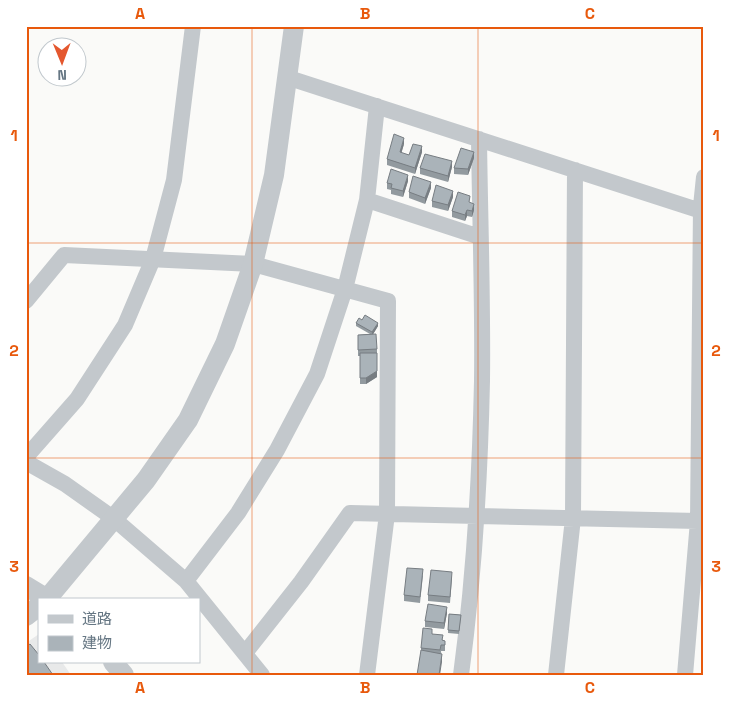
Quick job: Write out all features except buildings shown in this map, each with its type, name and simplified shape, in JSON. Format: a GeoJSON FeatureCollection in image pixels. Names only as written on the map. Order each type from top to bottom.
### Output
{"type":"FeatureCollection","features":[{"type":"Feature","properties":{"kind":"street"},"geometry":{"type":"LineString","coordinates":[[26,457],[77,399],[125,325],[153,259],[174,180],[193,26]]}},
{"type":"Feature","properties":{"kind":"street"},"geometry":{"type":"LineString","coordinates":[[48,598],[146,480],[188,420],[225,344],[254,264],[274,175],[294,26]]}},
{"type":"Feature","properties":{"kind":"street"},"geometry":{"type":"LineString","coordinates":[[286,77],[702,211]]}},
{"type":"Feature","properties":{"kind":"street"},"geometry":{"type":"LineString","coordinates":[[186,580],[238,513],[277,450],[317,374],[345,289],[367,200],[377,106]]}},
{"type":"Feature","properties":{"kind":"street"},"geometry":{"type":"LineString","coordinates":[[461,675],[469,616],[482,381],[479,139]]}},
{"type":"Feature","properties":{"kind":"street"},"geometry":{"type":"LineString","coordinates":[[556,675],[573,518],[576,170]]}},
{"type":"Feature","properties":{"kind":"street"},"geometry":{"type":"LineString","coordinates":[[685,675],[698,521],[704,176]]}},
{"type":"Feature","properties":{"kind":"street"},"geometry":{"type":"LineString","coordinates":[[367,200],[480,237]]}},
{"type":"Feature","properties":{"kind":"street"},"geometry":{"type":"LineString","coordinates":[[26,301],[64,255],[254,264],[388,301],[388,514],[366,675]]}},
{"type":"Feature","properties":{"kind":"street"},"geometry":{"type":"LineString","coordinates":[[26,462],[65,484],[114,518],[186,580],[262,675]]}},
{"type":"Feature","properties":{"kind":"street"},"geometry":{"type":"LineString","coordinates":[[245,652],[301,582],[350,513],[698,521]]}},
{"type":"Feature","properties":{"kind":"street"},"geometry":{"type":"LineString","coordinates":[[26,586],[42,598]]}},
{"type":"Feature","properties":{"kind":"street"},"geometry":{"type":"LineString","coordinates":[[26,616],[38,607]]}},
{"type":"Feature","properties":{"kind":"street"},"geometry":{"type":"LineString","coordinates":[[115,664],[124,675]]}},
{"type":"Feature","properties":{"kind":"shaded area"},"geometry":{"type":"Polygon","coordinates":[[[38,635],[38,664],[63,664],[71,675],[26,675],[26,643],[38,635]]]}}]}
